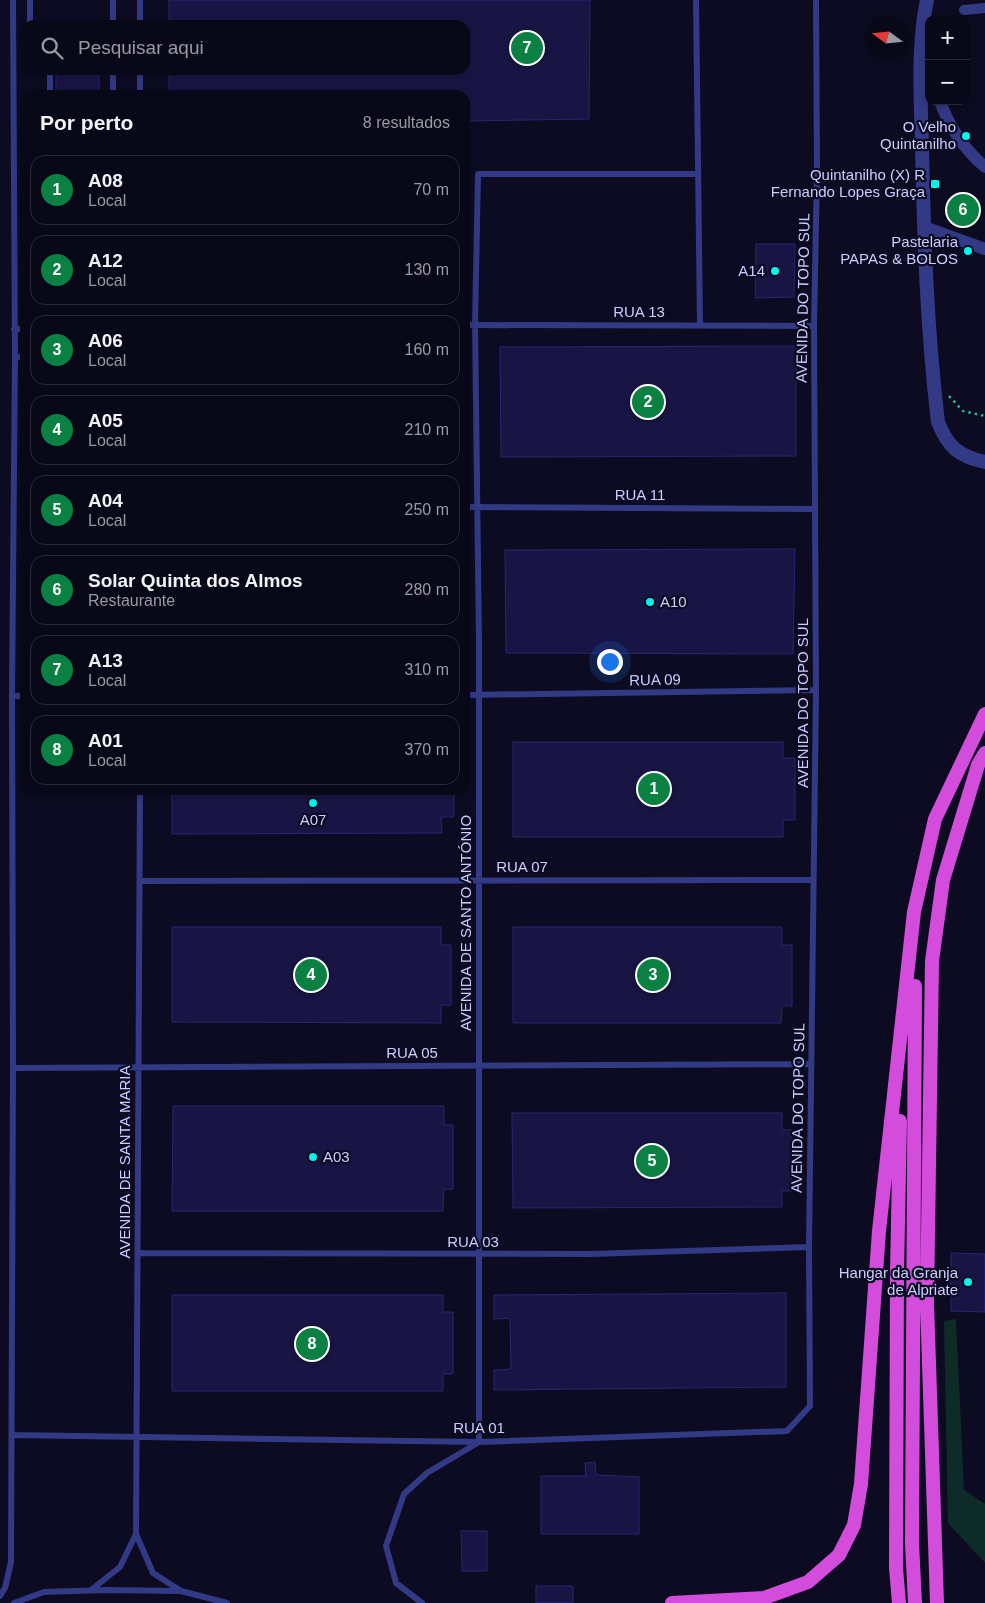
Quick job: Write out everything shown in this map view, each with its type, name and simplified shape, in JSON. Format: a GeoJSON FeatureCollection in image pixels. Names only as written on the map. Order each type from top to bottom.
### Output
{"type":"FeatureCollection","features":[{"type":"Feature","properties":{"kind":"highway"},"geometry":{"type":"LineString","coordinates":[[672,1603],[764,1598],[808,1582],[839,1555],[854,1525],[861,1484],[879,1231],[914,912],[933,828],[985,714]]}},
{"type":"Feature","properties":{"kind":"highway"},"geometry":{"type":"LineString","coordinates":[[938,1603],[927,1303],[932,961],[943,880],[978,765],[985,753]]}},
{"type":"Feature","properties":{"kind":"highway"},"geometry":{"type":"LineString","coordinates":[[915,1603],[912,1543],[915,995],[921,917],[941,832],[963,759]]}},
{"type":"Feature","properties":{"kind":"highway"},"geometry":{"type":"LineString","coordinates":[[899,1603],[896,1568],[896,1272],[903,1023]]}},
{"type":"Feature","properties":{"kind":"street"},"geometry":{"type":"LineString","coordinates":[[927,0],[924,16],[920,85],[924,227],[938,422],[946,443],[970,459],[985,462]]}},
{"type":"Feature","properties":{"kind":"street"},"geometry":{"type":"LineString","coordinates":[[964,10],[985,8]]}},
{"type":"Feature","properties":{"kind":"street"},"geometry":{"type":"LineString","coordinates":[[922,53],[925,61]]}},
{"type":"Feature","properties":{"kind":"street"},"geometry":{"type":"LineString","coordinates":[[941,105],[945,116],[973,157],[985,167]]}},
{"type":"Feature","properties":{"kind":"street"},"geometry":{"type":"LineString","coordinates":[[924,227],[985,249]]}},
{"type":"Feature","properties":{"kind":"lane"},"geometry":{"type":"LineString","coordinates":[[0,1596],[5,1588],[11,1562],[12,696],[15,358],[13,0]]}},
{"type":"Feature","properties":{"kind":"lane"},"geometry":{"type":"LineString","coordinates":[[30,0],[30,20]]}},
{"type":"Feature","properties":{"kind":"lane"},"geometry":{"type":"LineString","coordinates":[[113,0],[113,20]]}},
{"type":"Feature","properties":{"kind":"lane"},"geometry":{"type":"LineString","coordinates":[[140,0],[140,20]]}},
{"type":"Feature","properties":{"kind":"lane"},"geometry":{"type":"LineString","coordinates":[[696,0],[700,325]]}},
{"type":"Feature","properties":{"kind":"lane","name":"AVENIDA DO TOPO SUL"},"geometry":{"type":"LineString","coordinates":[[810,1406],[809,1247],[816,690],[814,326],[816,0]]}},
{"type":"Feature","properties":{"kind":"lane"},"geometry":{"type":"LineString","coordinates":[[50,75],[50,90]]}},
{"type":"Feature","properties":{"kind":"lane"},"geometry":{"type":"LineString","coordinates":[[113,75],[113,90]]}},
{"type":"Feature","properties":{"kind":"lane"},"geometry":{"type":"LineString","coordinates":[[140,75],[140,90]]}},
{"type":"Feature","properties":{"kind":"lane","name":"AVENIDA DE SANTO ANTÓNIO"},"geometry":{"type":"LineString","coordinates":[[480,1442],[478,1254],[479,695],[475,324],[478,174],[698,174]]}},
{"type":"Feature","properties":{"kind":"lane","name":"RUA 13"},"geometry":{"type":"LineString","coordinates":[[470,324],[814,326]]}},
{"type":"Feature","properties":{"kind":"lane"},"geometry":{"type":"LineString","coordinates":[[14,329],[20,329]]}},
{"type":"Feature","properties":{"kind":"lane"},"geometry":{"type":"LineString","coordinates":[[15,358],[20,358]]}},
{"type":"Feature","properties":{"kind":"lane","name":"RUA 11"},"geometry":{"type":"LineString","coordinates":[[470,506],[815,509]]}},
{"type":"Feature","properties":{"kind":"lane","name":"RUA 09"},"geometry":{"type":"LineString","coordinates":[[470,695],[816,690]]}},
{"type":"Feature","properties":{"kind":"lane"},"geometry":{"type":"LineString","coordinates":[[12,696],[20,696]]}},
{"type":"Feature","properties":{"kind":"lane","name":"AVENIDA DE SANTA MARIA"},"geometry":{"type":"LineString","coordinates":[[140,795],[136,1534],[153,1573],[181,1591]]}},
{"type":"Feature","properties":{"kind":"lane","name":"RUA 07"},"geometry":{"type":"LineString","coordinates":[[141,882],[813,880]]}},
{"type":"Feature","properties":{"kind":"lane","name":"RUA 05"},"geometry":{"type":"LineString","coordinates":[[13,1068],[811,1064]]}},
{"type":"Feature","properties":{"kind":"lane","name":"RUA 03"},"geometry":{"type":"LineString","coordinates":[[138,1253],[591,1254],[809,1247]]}},
{"type":"Feature","properties":{"kind":"lane","name":"RUA 01"},"geometry":{"type":"LineString","coordinates":[[12,1435],[480,1442],[787,1431],[810,1406]]}},
{"type":"Feature","properties":{"kind":"lane"},"geometry":{"type":"LineString","coordinates":[[422,1603],[396,1583],[386,1546],[404,1494],[427,1473],[480,1442]]}},
{"type":"Feature","properties":{"kind":"lane","name":"AVENIDA DE SANTA MARIA"},"geometry":{"type":"LineString","coordinates":[[91,1590],[120,1567],[136,1534]]}},
{"type":"Feature","properties":{"kind":"lane"},"geometry":{"type":"LineString","coordinates":[[14,1603],[44,1592],[91,1590],[181,1591],[227,1603]]}},
{"type":"Feature","properties":{"kind":"lane"},"geometry":{"type":"LineString","coordinates":[[31,1596],[38,1603]]}},
{"type":"Feature","properties":{"kind":"path"},"geometry":{"type":"LineString","coordinates":[[934,380],[963,411],[985,416]]}},
{"type":"Feature","properties":{"kind":"green space"},"geometry":{"type":"Polygon","coordinates":[[[956,1319],[964,1490],[985,1504],[985,1563],[948,1523],[944,1321],[956,1319]]]}},
{"type":"Feature","properties":{"kind":"building"},"geometry":{"type":"Polygon","coordinates":[[[169,0],[590,0],[589,119],[470,121],[470,90],[169,90],[169,75],[470,75],[470,20],[169,20],[169,0]]]}},
{"type":"Feature","properties":{"kind":"building"},"geometry":{"type":"Polygon","coordinates":[[[56,75],[99,75],[99,90],[56,90],[56,75]]]}},
{"type":"Feature","properties":{"kind":"building","name":"A14"},"geometry":{"type":"Polygon","coordinates":[[[756,244],[795,244],[794,297],[755,298],[756,244]]]}},
{"type":"Feature","properties":{"kind":"building"},"geometry":{"type":"Polygon","coordinates":[[[796,346],[796,456],[501,457],[500,347],[796,346]]]}},
{"type":"Feature","properties":{"kind":"building","name":"A10"},"geometry":{"type":"Polygon","coordinates":[[[795,549],[793,654],[506,653],[505,550],[795,549]]]}},
{"type":"Feature","properties":{"kind":"building"},"geometry":{"type":"Polygon","coordinates":[[[513,742],[783,742],[783,758],[795,758],[795,820],[783,820],[783,837],[513,837],[513,742]]]}},
{"type":"Feature","properties":{"kind":"building","name":"A07"},"geometry":{"type":"Polygon","coordinates":[[[172,795],[454,795],[454,817],[441,817],[442,833],[172,834],[172,795]]]}},
{"type":"Feature","properties":{"kind":"building"},"geometry":{"type":"Polygon","coordinates":[[[172,927],[441,927],[441,945],[451,945],[451,1005],[441,1005],[441,1023],[172,1022],[172,927]]]}},
{"type":"Feature","properties":{"kind":"building"},"geometry":{"type":"Polygon","coordinates":[[[513,927],[782,927],[782,945],[792,945],[792,1006],[782,1006],[781,1023],[513,1023],[513,927]]]}},
{"type":"Feature","properties":{"kind":"building","name":"A03"},"geometry":{"type":"Polygon","coordinates":[[[173,1106],[444,1106],[444,1125],[453,1125],[453,1189],[444,1189],[443,1211],[172,1211],[173,1106]]]}},
{"type":"Feature","properties":{"kind":"building"},"geometry":{"type":"Polygon","coordinates":[[[512,1113],[782,1113],[782,1130],[792,1130],[792,1191],[782,1191],[782,1207],[513,1208],[512,1113]]]}},
{"type":"Feature","properties":{"kind":"building","name":"Hangar da Granja de Alpriate"},"geometry":{"type":"Polygon","coordinates":[[[951,1253],[985,1254],[985,1312],[951,1311],[951,1253]]]}},
{"type":"Feature","properties":{"kind":"building"},"geometry":{"type":"Polygon","coordinates":[[[786,1293],[786,1387],[494,1390],[494,1370],[511,1369],[510,1318],[494,1319],[494,1295],[786,1293]]]}},
{"type":"Feature","properties":{"kind":"building"},"geometry":{"type":"Polygon","coordinates":[[[172,1295],[443,1295],[443,1312],[453,1312],[453,1374],[443,1374],[443,1391],[172,1391],[172,1295]]]}},
{"type":"Feature","properties":{"kind":"building"},"geometry":{"type":"Polygon","coordinates":[[[595,1462],[596,1475],[639,1477],[639,1534],[541,1534],[541,1476],[586,1476],[585,1463],[595,1462]]]}},
{"type":"Feature","properties":{"kind":"building"},"geometry":{"type":"Polygon","coordinates":[[[461,1531],[487,1531],[487,1571],[462,1571],[461,1531]]]}},
{"type":"Feature","properties":{"kind":"building"},"geometry":{"type":"Polygon","coordinates":[[[536,1586],[573,1586],[573,1603],[536,1603],[536,1586]]]}},
{"type":"Feature","properties":{"kind":"place","name":"A13"},"geometry":{"type":"Point","coordinates":[527,48]}},
{"type":"Feature","properties":{"kind":"place","name":"O Velho Quintanilho"},"geometry":{"type":"Point","coordinates":[966,136]}},
{"type":"Feature","properties":{"kind":"place","name":"Quintanilho (X) R Fernando Lopes Graça"},"geometry":{"type":"Point","coordinates":[935,184]}},
{"type":"Feature","properties":{"kind":"place","name":"Solar Quinta dos Almos"},"geometry":{"type":"Point","coordinates":[963,210]}},
{"type":"Feature","properties":{"kind":"place","name":"Pastelaria PAPAS & BOLOS"},"geometry":{"type":"Point","coordinates":[968,251]}},
{"type":"Feature","properties":{"kind":"place","name":"A14"},"geometry":{"type":"Point","coordinates":[775,271]}},
{"type":"Feature","properties":{"kind":"place","name":"A12"},"geometry":{"type":"Point","coordinates":[648,402]}},
{"type":"Feature","properties":{"kind":"place","name":"A10"},"geometry":{"type":"Point","coordinates":[650,602]}},
{"type":"Feature","properties":{"kind":"place","name":"A08"},"geometry":{"type":"Point","coordinates":[654,789]}},
{"type":"Feature","properties":{"kind":"place","name":"A07"},"geometry":{"type":"Point","coordinates":[313,803]}},
{"type":"Feature","properties":{"kind":"place","name":"A05"},"geometry":{"type":"Point","coordinates":[311,975]}},
{"type":"Feature","properties":{"kind":"place","name":"A06"},"geometry":{"type":"Point","coordinates":[653,975]}},
{"type":"Feature","properties":{"kind":"place","name":"A03"},"geometry":{"type":"Point","coordinates":[313,1157]}},
{"type":"Feature","properties":{"kind":"place","name":"A04"},"geometry":{"type":"Point","coordinates":[652,1161]}},
{"type":"Feature","properties":{"kind":"place","name":"Hangar da Granja de Alpriate"},"geometry":{"type":"Point","coordinates":[968,1282]}},
{"type":"Feature","properties":{"kind":"place","name":"A01"},"geometry":{"type":"Point","coordinates":[312,1344]}}]}
